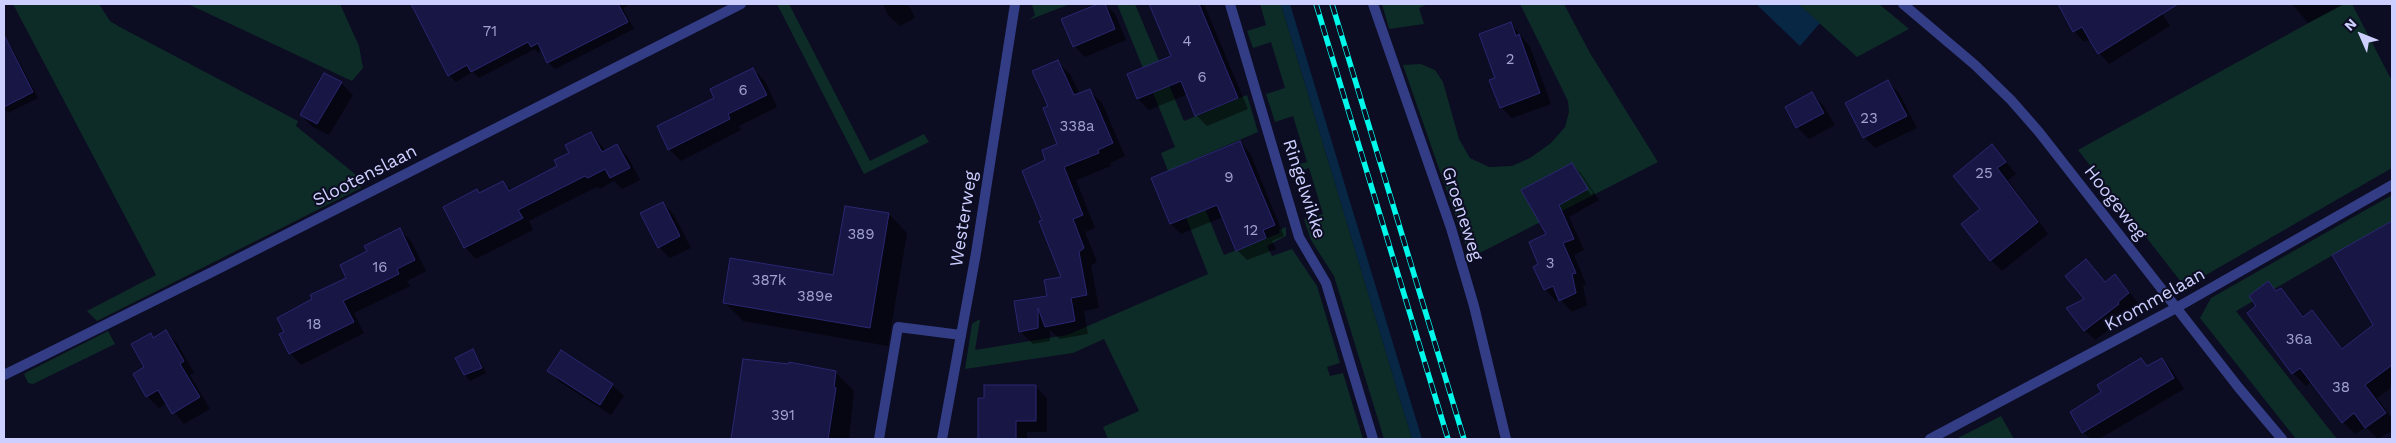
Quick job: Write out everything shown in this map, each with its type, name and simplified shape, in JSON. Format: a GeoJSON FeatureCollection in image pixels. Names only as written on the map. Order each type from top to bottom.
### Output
{"type":"FeatureCollection","features":[{"type":"Feature","properties":{"kind":"street","name":"Slootenslaan"},"geometry":{"type":"LineString","coordinates":[[4,375],[214,271],[741,4]]}},
{"type":"Feature","properties":{"kind":"street","name":"Westerweg"},"geometry":{"type":"LineString","coordinates":[[942,439],[976,253],[1015,4]]}},
{"type":"Feature","properties":{"kind":"street","name":"Ringelwikke"},"geometry":{"type":"LineString","coordinates":[[1230,4],[1299,237],[1326,284],[1373,439]]}},
{"type":"Feature","properties":{"kind":"street","name":"Groeneweg"},"geometry":{"type":"LineString","coordinates":[[1373,4],[1451,228],[1474,306],[1506,439]]}},
{"type":"Feature","properties":{"kind":"street","name":"Hoogeweg"},"geometry":{"type":"LineString","coordinates":[[1903,4],[1935,30],[2011,100],[2040,132],[2176,308],[2282,439]]}},
{"type":"Feature","properties":{"kind":"street","name":"Krommelaan"},"geometry":{"type":"LineString","coordinates":[[1930,439],[2176,308],[2392,185]]}},
{"type":"Feature","properties":{"kind":"street"},"geometry":{"type":"LineString","coordinates":[[879,439],[898,327],[961,335]]}},
{"type":"Feature","properties":{"kind":"green space"},"geometry":{"type":"Polygon","coordinates":[[[13,4],[99,4],[110,21],[118,26],[298,121],[296,126],[355,174],[361,188],[97,321],[87,311],[156,275],[13,4]]]}},
{"type":"Feature","properties":{"kind":"green space"},"geometry":{"type":"Polygon","coordinates":[[[188,4],[340,4],[359,46],[363,68],[352,81],[188,4]]]}},
{"type":"Feature","properties":{"kind":"green space"},"geometry":{"type":"Polygon","coordinates":[[[777,4],[789,4],[870,161],[924,134],[929,142],[864,174],[777,4]]]}},
{"type":"Feature","properties":{"kind":"green space"},"geometry":{"type":"Polygon","coordinates":[[[1070,4],[1029,20],[1035,15],[1032,5],[1070,4]]]}},
{"type":"Feature","properties":{"kind":"green space"},"geometry":{"type":"Polygon","coordinates":[[[1117,4],[1135,4],[1184,121],[1247,95],[1258,132],[1186,163],[1224,255],[1280,233],[1279,230],[1286,227],[1286,236],[1267,246],[1272,256],[1292,249],[1317,286],[1340,363],[1327,367],[1330,376],[1343,373],[1363,439],[1108,439],[1103,427],[1139,411],[1104,339],[1073,353],[965,369],[972,324],[978,320],[980,320],[975,350],[1067,335],[1208,274],[1161,153],[1175,147],[1117,4]]]}},
{"type":"Feature","properties":{"kind":"green space"},"geometry":{"type":"Polygon","coordinates":[[[1260,4],[1281,4],[1412,439],[1384,439],[1334,276],[1311,240],[1304,219],[1323,214],[1309,168],[1291,174],[1289,167],[1307,162],[1293,116],[1275,122],[1266,94],[1285,88],[1271,42],[1253,48],[1247,31],[1266,25],[1260,4]]]}},
{"type":"Feature","properties":{"kind":"green space"},"geometry":{"type":"Polygon","coordinates":[[[1382,4],[1428,4],[1419,8],[1424,24],[1389,29],[1382,4]]]}},
{"type":"Feature","properties":{"kind":"green space"},"geometry":{"type":"Polygon","coordinates":[[[1520,4],[1564,4],[1590,53],[1658,162],[1470,258],[1403,65],[1421,64],[1435,70],[1443,82],[1459,139],[1470,158],[1489,167],[1512,166],[1530,158],[1551,143],[1565,127],[1569,112],[1568,101],[1520,4]]]}},
{"type":"Feature","properties":{"kind":"green space"},"geometry":{"type":"Polygon","coordinates":[[[1798,4],[1879,4],[1909,29],[1857,57],[1798,4]]]}},
{"type":"Feature","properties":{"kind":"green space"},"geometry":{"type":"Polygon","coordinates":[[[2343,4],[2352,4],[2392,81],[2392,168],[2185,287],[2078,150],[2343,4]]]}},
{"type":"Feature","properties":{"kind":"green space"},"geometry":{"type":"Polygon","coordinates":[[[2392,195],[2392,221],[2236,311],[2337,439],[2296,439],[2200,318],[2211,298],[2392,195]]]}},
{"type":"Feature","properties":{"kind":"green space"},"geometry":{"type":"Polygon","coordinates":[[[108,331],[115,344],[33,384],[28,383],[24,374],[108,331]]]}},
{"type":"Feature","properties":{"kind":"green space"},"geometry":{"type":"Polygon","coordinates":[[[2001,416],[2014,439],[1956,439],[2001,416]]]}},
{"type":"Feature","properties":{"kind":"water"},"geometry":{"type":"Polygon","coordinates":[[[1281,4],[1290,4],[1422,439],[1412,439],[1281,4]]]}},
{"type":"Feature","properties":{"kind":"water"},"geometry":{"type":"Polygon","coordinates":[[[1756,4],[1798,4],[1820,23],[1800,46],[1756,4]]]}},
{"type":"Feature","properties":{"kind":"building"},"geometry":{"type":"Polygon","coordinates":[[[411,4],[618,4],[628,22],[547,63],[538,43],[531,47],[528,42],[471,72],[467,65],[448,76],[411,4]]]}},
{"type":"Feature","properties":{"kind":"building"},"geometry":{"type":"Polygon","coordinates":[[[1098,4],[1105,4],[1115,29],[1073,47],[1061,19],[1098,4]]]}},
{"type":"Feature","properties":{"kind":"building"},"geometry":{"type":"Polygon","coordinates":[[[1149,4],[1199,4],[1238,98],[1195,116],[1181,81],[1137,99],[1127,74],[1171,56],[1149,4]]]}},
{"type":"Feature","properties":{"kind":"building"},"geometry":{"type":"Polygon","coordinates":[[[2058,4],[2178,4],[2098,54],[2082,27],[2073,32],[2058,4]]]}},
{"type":"Feature","properties":{"kind":"building"},"geometry":{"type":"Polygon","coordinates":[[[1511,22],[1516,36],[1519,34],[1540,93],[1500,108],[1489,80],[1495,78],[1479,34],[1511,22]]]}},
{"type":"Feature","properties":{"kind":"building"},"geometry":{"type":"Polygon","coordinates":[[[4,35],[33,92],[4,107],[4,35]]]}},
{"type":"Feature","properties":{"kind":"building"},"geometry":{"type":"Polygon","coordinates":[[[1058,60],[1074,95],[1090,89],[1113,143],[1098,150],[1099,153],[1064,167],[1083,215],[1073,219],[1084,248],[1079,252],[1087,295],[1071,298],[1075,321],[1045,327],[1038,308],[1038,328],[1019,332],[1014,301],[1047,296],[1044,280],[1061,277],[1039,221],[1042,220],[1022,171],[1045,160],[1042,150],[1057,144],[1043,108],[1048,106],[1032,71],[1058,60]]]}},
{"type":"Feature","properties":{"kind":"building"},"geometry":{"type":"Polygon","coordinates":[[[753,68],[767,95],[728,114],[730,119],[668,150],[657,126],[714,98],[710,89],[753,68]]]}},
{"type":"Feature","properties":{"kind":"building"},"geometry":{"type":"Polygon","coordinates":[[[324,73],[342,82],[317,124],[300,115],[324,73]]]}},
{"type":"Feature","properties":{"kind":"building"},"geometry":{"type":"Polygon","coordinates":[[[1888,80],[1907,116],[1863,138],[1845,103],[1888,80]]]}},
{"type":"Feature","properties":{"kind":"building"},"geometry":{"type":"Polygon","coordinates":[[[1812,92],[1824,113],[1796,128],[1785,107],[1812,92]]]}},
{"type":"Feature","properties":{"kind":"building"},"geometry":{"type":"Polygon","coordinates":[[[591,132],[602,152],[617,144],[630,168],[610,178],[605,169],[588,178],[585,176],[518,210],[523,218],[464,248],[443,207],[477,189],[479,193],[503,181],[509,191],[557,166],[554,160],[569,153],[565,145],[591,132]]]}},
{"type":"Feature","properties":{"kind":"building"},"geometry":{"type":"Polygon","coordinates":[[[1240,141],[1275,225],[1263,230],[1266,238],[1236,251],[1217,205],[1170,224],[1151,178],[1240,141]]]}},
{"type":"Feature","properties":{"kind":"building"},"geometry":{"type":"Polygon","coordinates":[[[1992,144],[2006,162],[1997,168],[2038,222],[1990,261],[1961,224],[1980,209],[1953,176],[1992,144]]]}},
{"type":"Feature","properties":{"kind":"building"},"geometry":{"type":"Polygon","coordinates":[[[1572,163],[1588,189],[1559,205],[1574,239],[1563,243],[1576,273],[1572,274],[1576,293],[1559,301],[1553,286],[1544,290],[1533,267],[1538,264],[1529,242],[1546,234],[1521,190],[1572,163]]]}},
{"type":"Feature","properties":{"kind":"building"},"geometry":{"type":"Polygon","coordinates":[[[663,202],[680,236],[658,248],[640,213],[663,202]]]}},
{"type":"Feature","properties":{"kind":"building"},"geometry":{"type":"Polygon","coordinates":[[[845,206],[889,213],[870,328],[723,303],[730,258],[833,275],[845,206]]]}},
{"type":"Feature","properties":{"kind":"building"},"geometry":{"type":"Polygon","coordinates":[[[2392,221],[2392,365],[2365,385],[2386,413],[2365,428],[2354,413],[2342,423],[2300,368],[2292,374],[2247,313],[2256,306],[2249,296],[2268,281],[2276,291],[2281,288],[2303,317],[2312,310],[2342,349],[2373,325],[2332,255],[2392,221]]]}},
{"type":"Feature","properties":{"kind":"building"},"geometry":{"type":"Polygon","coordinates":[[[400,228],[415,260],[397,269],[399,274],[343,301],[354,322],[289,354],[279,334],[284,332],[277,318],[312,299],[310,295],[346,278],[340,265],[367,251],[364,246],[400,228]]]}},
{"type":"Feature","properties":{"kind":"building"},"geometry":{"type":"Polygon","coordinates":[[[2086,259],[2105,282],[2115,274],[2129,293],[2118,302],[2119,304],[2084,331],[2066,308],[2084,299],[2065,276],[2086,259]]]}},
{"type":"Feature","properties":{"kind":"building"},"geometry":{"type":"Polygon","coordinates":[[[166,330],[184,361],[180,364],[200,397],[172,414],[158,390],[146,397],[133,374],[144,367],[131,344],[151,333],[153,338],[166,330]]]}},
{"type":"Feature","properties":{"kind":"building"},"geometry":{"type":"Polygon","coordinates":[[[473,349],[482,368],[464,375],[455,358],[473,349]]]}},
{"type":"Feature","properties":{"kind":"building"},"geometry":{"type":"Polygon","coordinates":[[[561,350],[613,384],[600,405],[547,371],[561,350]]]}},
{"type":"Feature","properties":{"kind":"building"},"geometry":{"type":"Polygon","coordinates":[[[2141,358],[2147,366],[2162,358],[2174,378],[2082,433],[2070,412],[2101,392],[2097,385],[2141,358]]]}},
{"type":"Feature","properties":{"kind":"building"},"geometry":{"type":"Polygon","coordinates":[[[743,359],[789,364],[789,362],[836,371],[834,387],[836,388],[828,439],[731,439],[743,359]]]}},
{"type":"Feature","properties":{"kind":"building"},"geometry":{"type":"Polygon","coordinates":[[[984,385],[1036,385],[1036,421],[1016,421],[1016,439],[978,439],[978,398],[984,398],[984,385]]]}},
{"type":"Feature","properties":{"kind":"railway"},"geometry":{"type":"LineString","coordinates":[[1316,4],[1448,439]]}},
{"type":"Feature","properties":{"kind":"railway"},"geometry":{"type":"LineString","coordinates":[[1332,4],[1464,439]]}}]}
